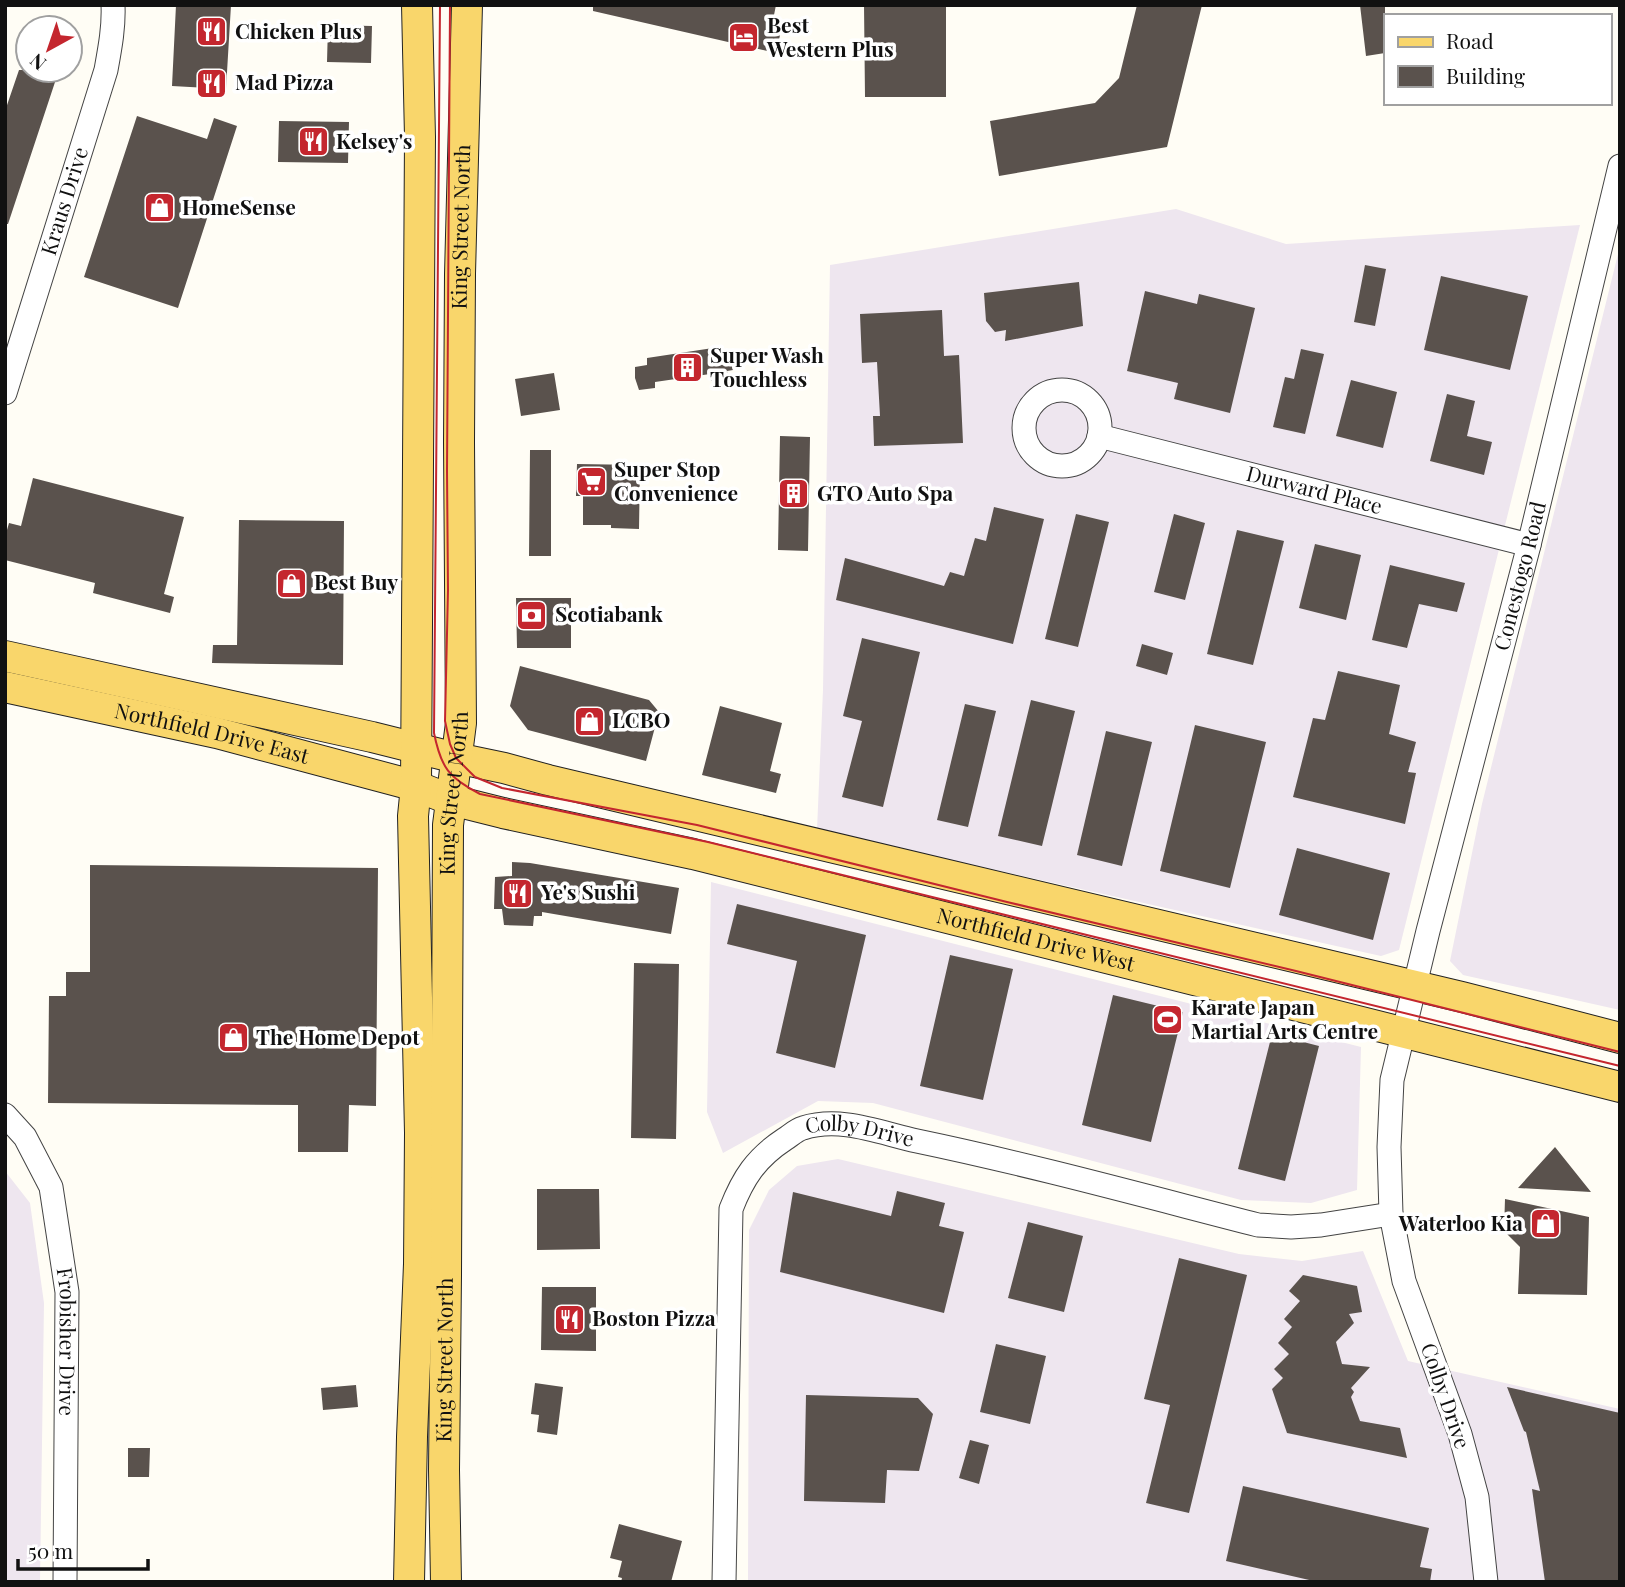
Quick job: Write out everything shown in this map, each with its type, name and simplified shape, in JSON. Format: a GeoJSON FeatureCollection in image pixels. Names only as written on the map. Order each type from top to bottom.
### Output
{"type":"FeatureCollection","features":[{"type":"Feature","properties":{"kind":"main road","name":"King Street North"},"geometry":{"type":"LineString","coordinates":[[409,1582],[419,1251],[413,816],[416,786],[420,150],[417,5]]}},
{"type":"Feature","properties":{"kind":"main road","name":"King Street North"},"geometry":{"type":"LineString","coordinates":[[446,1582],[444,1470],[448,825],[461,723],[460,274],[467,5]]}},
{"type":"Feature","properties":{"kind":"main road","name":"Northfield Drive East"},"geometry":{"type":"LineString","coordinates":[[5,656],[456,758]]}},
{"type":"Feature","properties":{"kind":"main road","name":"Northfield Drive East"},"geometry":{"type":"LineString","coordinates":[[5,687],[217,733],[416,786],[451,800]]}},
{"type":"Feature","properties":{"kind":"main road","name":"Northfield Drive West"},"geometry":{"type":"LineString","coordinates":[[456,758],[1620,1038]]}},
{"type":"Feature","properties":{"kind":"main road","name":"Northfield Drive West"},"geometry":{"type":"LineString","coordinates":[[451,800],[693,854],[1620,1087]]}},
{"type":"Feature","properties":{"kind":"street","name":"Kraus Drive"},"geometry":{"type":"LineString","coordinates":[[5,393],[106,70],[113,5]]}},
{"type":"Feature","properties":{"kind":"street","name":"Conestogo Road"},"geometry":{"type":"LineString","coordinates":[[1415,987],[1529,545],[1620,166]]}},
{"type":"Feature","properties":{"kind":"street","name":"Durward Place"},"geometry":{"type":"LineString","coordinates":[[1099,436],[1529,545]]}},
{"type":"Feature","properties":{"kind":"street","name":"Colby Drive"},"geometry":{"type":"LineString","coordinates":[[1415,987],[1392,1080],[1389,1147],[1391,1214],[1404,1281],[1460,1434],[1477,1497],[1486,1582]]}},
{"type":"Feature","properties":{"kind":"street","name":"Frobisher Drive"},"geometry":{"type":"LineString","coordinates":[[5,1115],[25,1138],[51,1186],[67,1292],[65,1582]]}},
{"type":"Feature","properties":{"kind":"street","name":"Colby Drive"},"geometry":{"type":"LineString","coordinates":[[724,1582],[731,1209],[740,1186],[756,1163],[774,1146],[801,1129],[825,1124],[859,1127],[975,1153],[1258,1224],[1291,1227],[1321,1225],[1391,1214]]}},
{"type":"Feature","properties":{"kind":"shaded area"},"geometry":{"type":"Polygon","coordinates":[[[1176,209],[1286,244],[1580,225],[1399,950],[1381,956],[817,830],[823,690],[830,265],[1176,209]]]}},
{"type":"Feature","properties":{"kind":"shaded area"},"geometry":{"type":"Polygon","coordinates":[[[1620,246],[1620,1010],[1463,975],[1450,961],[1482,804],[1620,246]]]}},
{"type":"Feature","properties":{"kind":"shaded area"},"geometry":{"type":"Polygon","coordinates":[[[711,882],[1361,1047],[1357,1190],[1311,1203],[1241,1200],[873,1103],[818,1101],[723,1153],[707,1112],[711,882]]]}},
{"type":"Feature","properties":{"kind":"shaded area"},"geometry":{"type":"Polygon","coordinates":[[[838,1159],[1239,1254],[1302,1261],[1363,1251],[1408,1361],[1620,1409],[1620,1582],[748,1582],[749,1230],[769,1190],[797,1166],[838,1159]]]}},
{"type":"Feature","properties":{"kind":"shaded area"},"geometry":{"type":"Polygon","coordinates":[[[5,1171],[30,1203],[44,1303],[40,1582],[5,1582],[5,1171]]]}},
{"type":"Feature","properties":{"kind":"building"},"geometry":{"type":"Polygon","coordinates":[[[176,5],[231,5],[226,89],[172,86],[176,5]]]}},
{"type":"Feature","properties":{"kind":"building","name":"Best Western Plus"},"geometry":{"type":"Polygon","coordinates":[[[593,5],[776,5],[773,20],[783,22],[776,53],[593,11],[593,5]]]}},
{"type":"Feature","properties":{"kind":"building"},"geometry":{"type":"Polygon","coordinates":[[[864,5],[946,5],[946,97],[865,97],[864,5]]]}},
{"type":"Feature","properties":{"kind":"building"},"geometry":{"type":"Polygon","coordinates":[[[1137,5],[1202,5],[1167,147],[999,176],[990,121],[1095,103],[1119,78],[1137,5]]]}},
{"type":"Feature","properties":{"kind":"building"},"geometry":{"type":"Polygon","coordinates":[[[1360,5],[1385,5],[1384,53],[1366,56],[1360,5]]]}},
{"type":"Feature","properties":{"kind":"building"},"geometry":{"type":"Polygon","coordinates":[[[328,25],[372,26],[371,63],[327,62],[328,25]]]}},
{"type":"Feature","properties":{"kind":"building"},"geometry":{"type":"Polygon","coordinates":[[[14,84],[54,84],[8,224],[5,224],[5,111],[14,84]]]}},
{"type":"Feature","properties":{"kind":"building","name":"HomeSense"},"geometry":{"type":"Polygon","coordinates":[[[137,116],[207,139],[214,118],[237,126],[178,308],[84,277],[137,116]]]}},
{"type":"Feature","properties":{"kind":"building","name":"Kelsey's"},"geometry":{"type":"Polygon","coordinates":[[[279,121],[349,122],[348,163],[278,162],[279,121]]]}},
{"type":"Feature","properties":{"kind":"building"},"geometry":{"type":"Polygon","coordinates":[[[1365,265],[1386,269],[1375,326],[1354,322],[1365,265]]]}},
{"type":"Feature","properties":{"kind":"building"},"geometry":{"type":"Polygon","coordinates":[[[1441,276],[1528,296],[1510,370],[1424,350],[1441,276]]]}},
{"type":"Feature","properties":{"kind":"building"},"geometry":{"type":"Polygon","coordinates":[[[1079,282],[1083,326],[1005,341],[1006,330],[995,332],[986,321],[984,293],[1079,282]]]}},
{"type":"Feature","properties":{"kind":"building"},"geometry":{"type":"Polygon","coordinates":[[[1145,291],[1197,304],[1199,294],[1255,308],[1230,413],[1174,399],[1178,383],[1127,371],[1145,291]]]}},
{"type":"Feature","properties":{"kind":"building"},"geometry":{"type":"Polygon","coordinates":[[[942,310],[944,356],[959,355],[963,443],[874,446],[873,416],[880,416],[877,362],[862,363],[860,314],[942,310]]]}},
{"type":"Feature","properties":{"kind":"building","name":"Super Wash Touchless"},"geometry":{"type":"Polygon","coordinates":[[[713,348],[715,356],[736,352],[739,369],[727,371],[728,379],[711,381],[710,374],[655,382],[655,388],[639,390],[635,367],[647,365],[647,358],[713,348]]]}},
{"type":"Feature","properties":{"kind":"building"},"geometry":{"type":"Polygon","coordinates":[[[1301,349],[1324,354],[1305,434],[1273,427],[1285,377],[1294,379],[1301,349]]]}},
{"type":"Feature","properties":{"kind":"building"},"geometry":{"type":"Polygon","coordinates":[[[554,373],[560,410],[521,416],[515,379],[554,373]]]}},
{"type":"Feature","properties":{"kind":"building"},"geometry":{"type":"Polygon","coordinates":[[[1351,380],[1397,392],[1383,448],[1336,436],[1351,380]]]}},
{"type":"Feature","properties":{"kind":"building"},"geometry":{"type":"Polygon","coordinates":[[[1447,394],[1475,401],[1467,436],[1492,442],[1484,475],[1430,461],[1447,394]]]}},
{"type":"Feature","properties":{"kind":"building","name":"GTO Auto Spa"},"geometry":{"type":"Polygon","coordinates":[[[780,436],[810,437],[808,551],[778,550],[780,436]]]}},
{"type":"Feature","properties":{"kind":"building"},"geometry":{"type":"Polygon","coordinates":[[[530,450],[551,450],[551,556],[529,556],[530,450]]]}},
{"type":"Feature","properties":{"kind":"building"},"geometry":{"type":"Polygon","coordinates":[[[577,464],[640,465],[639,529],[583,525],[583,496],[576,496],[577,464]]]}},
{"type":"Feature","properties":{"kind":"building"},"geometry":{"type":"Polygon","coordinates":[[[33,478],[184,517],[164,594],[174,597],[170,613],[93,593],[95,583],[5,560],[5,537],[9,523],[21,526],[33,478]]]}},
{"type":"Feature","properties":{"kind":"building"},"geometry":{"type":"Polygon","coordinates":[[[994,507],[1044,519],[1013,644],[836,600],[845,558],[944,586],[950,572],[964,576],[975,538],[986,541],[994,507]]]}},
{"type":"Feature","properties":{"kind":"building"},"geometry":{"type":"Polygon","coordinates":[[[1076,514],[1109,522],[1078,647],[1045,639],[1076,514]]]}},
{"type":"Feature","properties":{"kind":"building"},"geometry":{"type":"Polygon","coordinates":[[[1174,514],[1205,523],[1185,600],[1154,592],[1174,514]]]}},
{"type":"Feature","properties":{"kind":"building","name":"Best Buy"},"geometry":{"type":"Polygon","coordinates":[[[239,520],[344,521],[343,665],[212,663],[213,645],[237,645],[239,520]]]}},
{"type":"Feature","properties":{"kind":"building"},"geometry":{"type":"Polygon","coordinates":[[[1237,530],[1284,541],[1253,665],[1207,654],[1237,530]]]}},
{"type":"Feature","properties":{"kind":"building"},"geometry":{"type":"Polygon","coordinates":[[[1315,544],[1361,555],[1346,620],[1299,608],[1315,544]]]}},
{"type":"Feature","properties":{"kind":"building"},"geometry":{"type":"Polygon","coordinates":[[[1390,565],[1465,583],[1457,612],[1419,604],[1407,648],[1372,640],[1390,565]]]}},
{"type":"Feature","properties":{"kind":"building"},"geometry":{"type":"Polygon","coordinates":[[[516,598],[571,598],[571,648],[517,648],[516,598]]]}},
{"type":"Feature","properties":{"kind":"building"},"geometry":{"type":"Polygon","coordinates":[[[862,638],[920,652],[883,807],[842,797],[862,721],[843,716],[862,638]]]}},
{"type":"Feature","properties":{"kind":"building"},"geometry":{"type":"Polygon","coordinates":[[[1142,644],[1173,653],[1167,675],[1136,666],[1142,644]]]}},
{"type":"Feature","properties":{"kind":"building","name":"LCBO"},"geometry":{"type":"Polygon","coordinates":[[[520,666],[649,700],[659,712],[646,761],[528,730],[510,706],[520,666]]]}},
{"type":"Feature","properties":{"kind":"building"},"geometry":{"type":"Polygon","coordinates":[[[1338,671],[1400,685],[1389,734],[1416,742],[1408,772],[1416,773],[1405,824],[1293,797],[1313,718],[1325,720],[1338,671]]]}},
{"type":"Feature","properties":{"kind":"building"},"geometry":{"type":"Polygon","coordinates":[[[1031,700],[1075,711],[1042,846],[998,836],[1031,700]]]}},
{"type":"Feature","properties":{"kind":"building"},"geometry":{"type":"Polygon","coordinates":[[[965,704],[996,711],[968,827],[937,820],[965,704]]]}},
{"type":"Feature","properties":{"kind":"building"},"geometry":{"type":"Polygon","coordinates":[[[720,706],[782,723],[770,771],[781,774],[776,793],[702,775],[720,706]]]}},
{"type":"Feature","properties":{"kind":"building"},"geometry":{"type":"Polygon","coordinates":[[[1195,725],[1266,742],[1230,888],[1160,871],[1195,725]]]}},
{"type":"Feature","properties":{"kind":"building"},"geometry":{"type":"Polygon","coordinates":[[[1106,731],[1152,742],[1122,866],[1077,855],[1106,731]]]}},
{"type":"Feature","properties":{"kind":"building"},"geometry":{"type":"Polygon","coordinates":[[[1297,848],[1390,873],[1373,940],[1279,915],[1297,848]]]}},
{"type":"Feature","properties":{"kind":"building"},"geometry":{"type":"Polygon","coordinates":[[[512,862],[679,888],[671,934],[542,912],[542,916],[534,916],[533,926],[504,925],[502,909],[494,909],[495,877],[512,876],[512,862]]]}},
{"type":"Feature","properties":{"kind":"building","name":"The Home Depot"},"geometry":{"type":"Polygon","coordinates":[[[90,865],[378,868],[376,1106],[349,1105],[348,1152],[298,1152],[298,1105],[48,1103],[49,996],[66,996],[66,972],[90,972],[90,865]]]}},
{"type":"Feature","properties":{"kind":"building"},"geometry":{"type":"Polygon","coordinates":[[[737,904],[866,935],[835,1068],[776,1053],[797,961],[727,944],[737,904]]]}},
{"type":"Feature","properties":{"kind":"building"},"geometry":{"type":"Polygon","coordinates":[[[950,955],[1013,969],[983,1100],[920,1086],[950,955]]]}},
{"type":"Feature","properties":{"kind":"building"},"geometry":{"type":"Polygon","coordinates":[[[634,963],[679,964],[676,1139],[631,1138],[634,963]]]}},
{"type":"Feature","properties":{"kind":"building"},"geometry":{"type":"Polygon","coordinates":[[[1113,995],[1183,1012],[1151,1142],[1082,1125],[1113,995]]]}},
{"type":"Feature","properties":{"kind":"building"},"geometry":{"type":"Polygon","coordinates":[[[1272,1034],[1319,1046],[1285,1181],[1238,1169],[1272,1034]]]}},
{"type":"Feature","properties":{"kind":"building"},"geometry":{"type":"Polygon","coordinates":[[[1555,1147],[1591,1192],[1518,1188],[1555,1147]]]}},
{"type":"Feature","properties":{"kind":"building"},"geometry":{"type":"Polygon","coordinates":[[[537,1189],[599,1189],[600,1249],[537,1250],[537,1189]]]}},
{"type":"Feature","properties":{"kind":"building"},"geometry":{"type":"Polygon","coordinates":[[[897,1191],[945,1203],[939,1226],[964,1232],[944,1313],[780,1272],[793,1192],[891,1216],[897,1191]]]}},
{"type":"Feature","properties":{"kind":"building","name":"Waterloo Kia"},"geometry":{"type":"Polygon","coordinates":[[[1505,1199],[1589,1217],[1587,1295],[1518,1294],[1520,1247],[1504,1231],[1505,1199]]]}},
{"type":"Feature","properties":{"kind":"building"},"geometry":{"type":"Polygon","coordinates":[[[1028,1222],[1083,1236],[1064,1312],[1008,1298],[1028,1222]]]}},
{"type":"Feature","properties":{"kind":"building"},"geometry":{"type":"Polygon","coordinates":[[[1179,1258],[1247,1275],[1189,1513],[1146,1503],[1170,1405],[1144,1399],[1179,1258]]]}},
{"type":"Feature","properties":{"kind":"building"},"geometry":{"type":"Polygon","coordinates":[[[1303,1275],[1357,1286],[1362,1312],[1349,1314],[1354,1323],[1336,1342],[1342,1364],[1370,1367],[1351,1388],[1354,1392],[1351,1397],[1360,1421],[1400,1428],[1407,1458],[1287,1433],[1272,1389],[1283,1378],[1274,1369],[1289,1354],[1278,1343],[1292,1327],[1284,1319],[1300,1301],[1289,1291],[1303,1275]]]}},
{"type":"Feature","properties":{"kind":"building","name":"Boston Pizza"},"geometry":{"type":"Polygon","coordinates":[[[542,1287],[596,1287],[596,1351],[541,1350],[542,1287]]]}},
{"type":"Feature","properties":{"kind":"building"},"geometry":{"type":"Polygon","coordinates":[[[996,1344],[1046,1356],[1030,1424],[980,1412],[996,1344]]]}},
{"type":"Feature","properties":{"kind":"building"},"geometry":{"type":"Polygon","coordinates":[[[535,1383],[563,1387],[557,1435],[537,1432],[539,1415],[531,1414],[535,1383]]]}},
{"type":"Feature","properties":{"kind":"building"},"geometry":{"type":"Polygon","coordinates":[[[356,1385],[358,1407],[323,1410],[321,1388],[356,1385]]]}},
{"type":"Feature","properties":{"kind":"building"},"geometry":{"type":"Polygon","coordinates":[[[1507,1387],[1620,1413],[1620,1582],[1545,1582],[1532,1489],[1540,1491],[1526,1432],[1507,1387]]]}},
{"type":"Feature","properties":{"kind":"building"},"geometry":{"type":"Polygon","coordinates":[[[806,1395],[918,1398],[933,1414],[919,1471],[887,1470],[885,1503],[804,1501],[806,1395]]]}},
{"type":"Feature","properties":{"kind":"building"},"geometry":{"type":"Polygon","coordinates":[[[970,1440],[989,1445],[979,1484],[959,1478],[970,1440]]]}},
{"type":"Feature","properties":{"kind":"building"},"geometry":{"type":"Polygon","coordinates":[[[128,1448],[150,1448],[149,1477],[128,1477],[128,1448]]]}},
{"type":"Feature","properties":{"kind":"building"},"geometry":{"type":"Polygon","coordinates":[[[1243,1486],[1429,1528],[1420,1567],[1432,1569],[1430,1582],[1318,1582],[1226,1561],[1243,1486]]]}},
{"type":"Feature","properties":{"kind":"building"},"geometry":{"type":"Polygon","coordinates":[[[619,1524],[682,1541],[671,1582],[621,1582],[622,1578],[618,1577],[622,1561],[610,1558],[619,1524]]]}},
{"type":"Feature","properties":{"kind":"tram line"},"geometry":{"type":"LineString","coordinates":[[440,5],[434,733],[443,763],[454,777],[480,794],[708,842],[1620,1066]]}},
{"type":"Feature","properties":{"kind":"tram line"},"geometry":{"type":"LineString","coordinates":[[450,5],[445,721],[456,758],[475,777],[502,788],[697,825],[1620,1052]]}},
{"type":"Feature","properties":{"kind":"place","name":"Chicken Plus"},"geometry":{"type":"Point","coordinates":[212,32]}},
{"type":"Feature","properties":{"kind":"place","name":"Best Western Plus"},"geometry":{"type":"Point","coordinates":[744,38]}},
{"type":"Feature","properties":{"kind":"place","name":"Mad Pizza"},"geometry":{"type":"Point","coordinates":[212,83]}},
{"type":"Feature","properties":{"kind":"place","name":"Kelsey's"},"geometry":{"type":"Point","coordinates":[313,142]}},
{"type":"Feature","properties":{"kind":"place","name":"HomeSense"},"geometry":{"type":"Point","coordinates":[159,208]}},
{"type":"Feature","properties":{"kind":"place","name":"Super Wash Touchless"},"geometry":{"type":"Point","coordinates":[687,368]}},
{"type":"Feature","properties":{"kind":"place","name":"Super Stop Convenience"},"geometry":{"type":"Point","coordinates":[591,482]}},
{"type":"Feature","properties":{"kind":"place","name":"GTO Auto Spa"},"geometry":{"type":"Point","coordinates":[794,494]}},
{"type":"Feature","properties":{"kind":"place","name":"Best Buy"},"geometry":{"type":"Point","coordinates":[291,583]}},
{"type":"Feature","properties":{"kind":"place","name":"Scotiabank"},"geometry":{"type":"Point","coordinates":[532,615]}},
{"type":"Feature","properties":{"kind":"place","name":"LCBO"},"geometry":{"type":"Point","coordinates":[589,721]}},
{"type":"Feature","properties":{"kind":"place","name":"Ye's Sushi"},"geometry":{"type":"Point","coordinates":[518,893]}},
{"type":"Feature","properties":{"kind":"place","name":"Karate Japan Martial Arts Centre"},"geometry":{"type":"Point","coordinates":[1168,1020]}},
{"type":"Feature","properties":{"kind":"place","name":"The Home Depot"},"geometry":{"type":"Point","coordinates":[233,1038]}},
{"type":"Feature","properties":{"kind":"place","name":"Waterloo Kia"},"geometry":{"type":"Point","coordinates":[1546,1224]}},
{"type":"Feature","properties":{"kind":"place","name":"Boston Pizza"},"geometry":{"type":"Point","coordinates":[569,1319]}}]}
